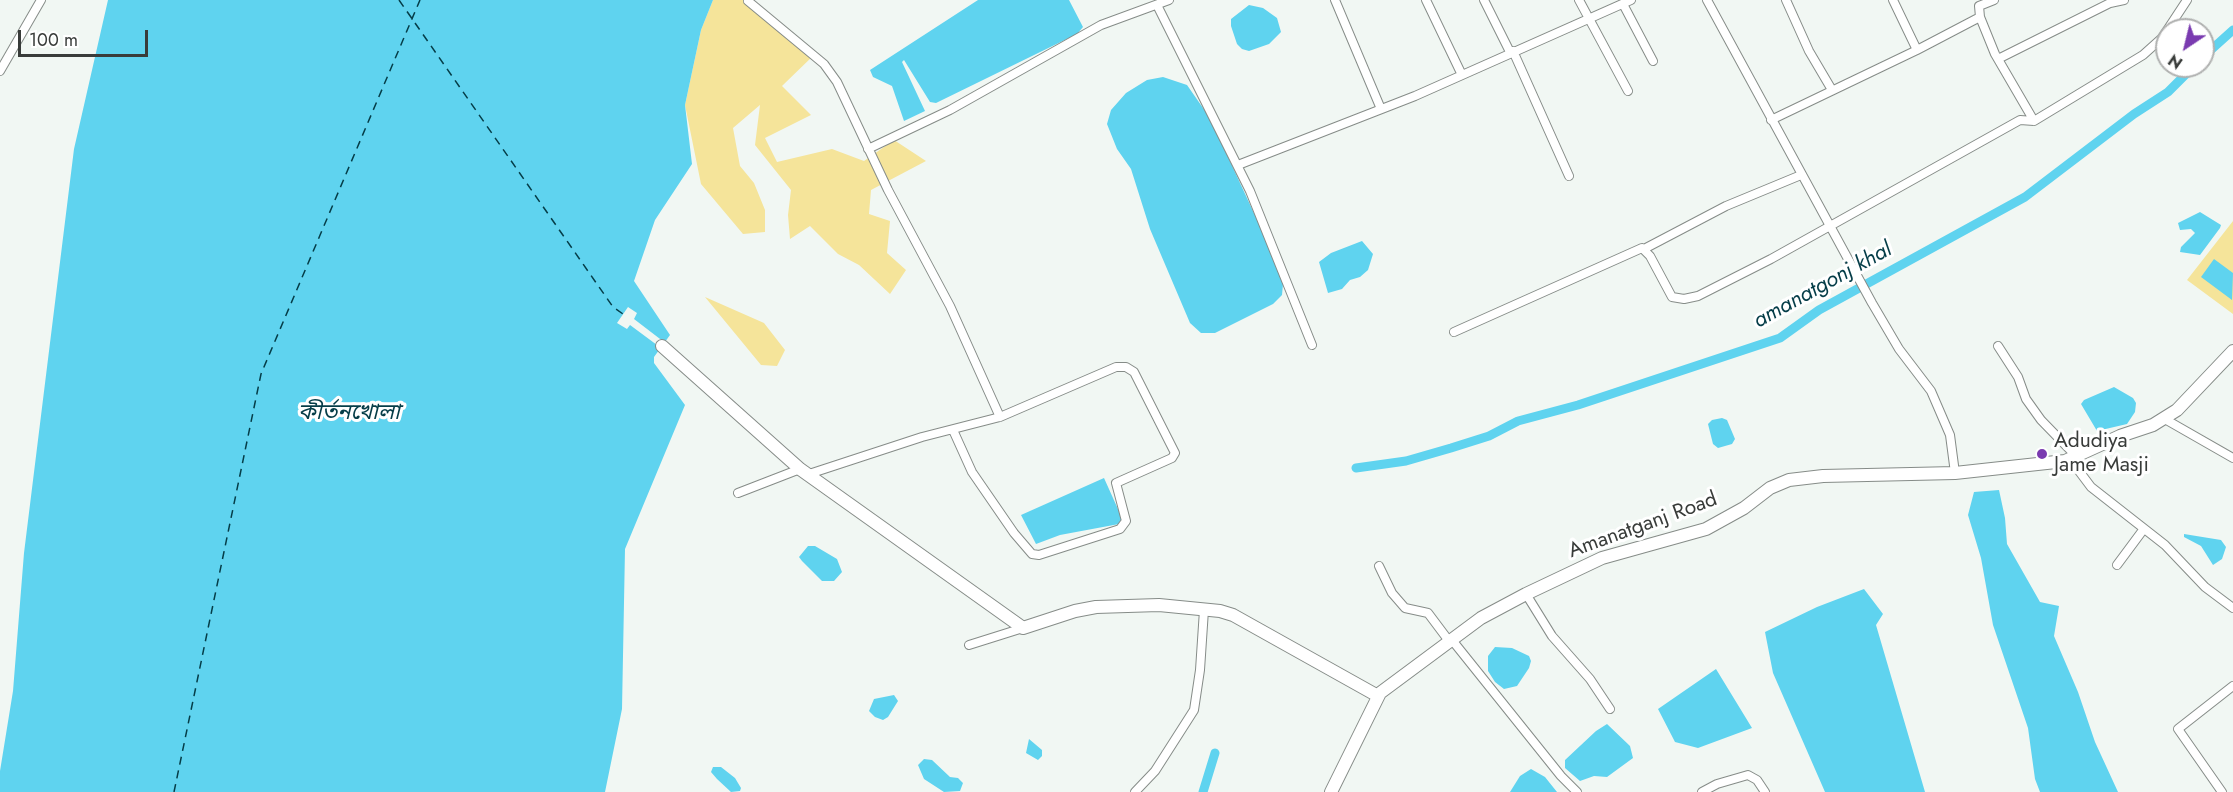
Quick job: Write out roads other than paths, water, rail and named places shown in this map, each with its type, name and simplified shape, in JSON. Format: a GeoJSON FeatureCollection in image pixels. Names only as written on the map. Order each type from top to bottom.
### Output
{"type":"FeatureCollection","features":[{"type":"Feature","properties":{"kind":"main road"},"geometry":{"type":"LineString","coordinates":[[662,346],[804,472],[1023,628],[1075,611],[1096,607],[1159,605],[1233,615],[1378,696]]}},
{"type":"Feature","properties":{"kind":"main road","name":"Amanatganj Road"},"geometry":{"type":"LineString","coordinates":[[1331,792],[1378,696],[1419,661],[1481,618],[1526,594],[1602,558],[1706,530],[1744,508],[1770,488],[1789,480],[1823,476],[1955,473],[2073,457],[2120,436],[2153,425],[2177,410],[2233,351]]}},
{"type":"Feature","properties":{"kind":"street"},"geometry":{"type":"LineString","coordinates":[[0,71],[41,0]]}},
{"type":"Feature","properties":{"kind":"street"},"geometry":{"type":"LineString","coordinates":[[868,149],[950,110],[1101,25],[1169,0]]}},
{"type":"Feature","properties":{"kind":"street"},"geometry":{"type":"LineString","coordinates":[[1335,0],[1381,109]]}},
{"type":"Feature","properties":{"kind":"street"},"geometry":{"type":"LineString","coordinates":[[1426,0],[1461,73]]}},
{"type":"Feature","properties":{"kind":"street"},"geometry":{"type":"LineString","coordinates":[[1484,0],[1512,52],[1569,176]]}},
{"type":"Feature","properties":{"kind":"street"},"geometry":{"type":"LineString","coordinates":[[1579,0],[1628,92]]}},
{"type":"Feature","properties":{"kind":"street"},"geometry":{"type":"LineString","coordinates":[[1707,0],[1872,303],[1899,348],[1922,377],[1941,410],[1950,435],[1955,473]]}},
{"type":"Feature","properties":{"kind":"street"},"geometry":{"type":"LineString","coordinates":[[1786,0],[1809,51],[1832,90]]}},
{"type":"Feature","properties":{"kind":"street"},"geometry":{"type":"LineString","coordinates":[[1893,0],[1917,50]]}},
{"type":"Feature","properties":{"kind":"street"},"geometry":{"type":"LineString","coordinates":[[1994,0],[1978,3],[1980,17],[1998,59],[2034,120]]}},
{"type":"Feature","properties":{"kind":"street"},"geometry":{"type":"LineString","coordinates":[[1998,59],[2110,3],[2124,0]]}},
{"type":"Feature","properties":{"kind":"street"},"geometry":{"type":"LineString","coordinates":[[1644,249],[1672,297],[1684,299],[1698,296],[1944,165],[2020,120],[2034,120],[2143,55],[2162,38],[2187,0]]}},
{"type":"Feature","properties":{"kind":"street"},"geometry":{"type":"LineString","coordinates":[[748,1],[824,64],[837,82],[868,149],[950,306],[1000,417]]}},
{"type":"Feature","properties":{"kind":"street"},"geometry":{"type":"LineString","coordinates":[[1238,165],[1381,109],[1627,2],[1653,61]]}},
{"type":"Feature","properties":{"kind":"street"},"geometry":{"type":"LineString","coordinates":[[1157,5],[1238,165],[1286,277],[1312,345]]}},
{"type":"Feature","properties":{"kind":"street"},"geometry":{"type":"LineString","coordinates":[[1772,120],[1980,17]]}},
{"type":"Feature","properties":{"kind":"street"},"geometry":{"type":"LineString","coordinates":[[1454,332],[1583,272],[1594,270],[1626,253],[1644,249],[1726,206],[1801,175]]}},
{"type":"Feature","properties":{"kind":"street"},"geometry":{"type":"LineString","coordinates":[[1998,346],[2018,377],[2026,399],[2073,457],[2091,487],[2165,545],[2205,587],[2233,608]]}},
{"type":"Feature","properties":{"kind":"street"},"geometry":{"type":"LineString","coordinates":[[738,493],[922,437],[1000,417],[1116,368],[1126,367],[1134,372],[1175,453],[1172,458],[1116,483],[1126,521],[1120,529],[1039,555],[1032,554],[978,482],[953,430]]}},
{"type":"Feature","properties":{"kind":"street"},"geometry":{"type":"LineString","coordinates":[[2163,418],[2233,458]]}},
{"type":"Feature","properties":{"kind":"street"},"geometry":{"type":"LineString","coordinates":[[2117,565],[2143,530]]}},
{"type":"Feature","properties":{"kind":"street"},"geometry":{"type":"LineString","coordinates":[[1379,566],[1392,593],[1405,608],[1428,613],[1561,776],[1577,792]]}},
{"type":"Feature","properties":{"kind":"street"},"geometry":{"type":"LineString","coordinates":[[1526,594],[1552,636],[1590,679],[1611,709]]}},
{"type":"Feature","properties":{"kind":"street"},"geometry":{"type":"LineString","coordinates":[[1135,792],[1155,771],[1194,710],[1200,670],[1204,610]]}},
{"type":"Feature","properties":{"kind":"street"},"geometry":{"type":"LineString","coordinates":[[969,645],[1023,628]]}},
{"type":"Feature","properties":{"kind":"street"},"geometry":{"type":"LineString","coordinates":[[2222,792],[2178,729],[2233,686]]}},
{"type":"Feature","properties":{"kind":"street"},"geometry":{"type":"LineString","coordinates":[[1702,792],[1717,784],[1748,775],[1757,780],[1765,792]]}},
{"type":"Feature","properties":{"kind":"water","name":"কীর্তনখোলা"},"geometry":{"type":"Polygon","coordinates":[[[108,0],[713,0],[701,30],[685,105],[692,164],[655,220],[634,281],[670,335],[654,357],[654,363],[685,405],[625,549],[622,709],[605,792],[0,792],[0,771],[13,691],[24,553],[74,149],[108,0]]]}},
{"type":"Feature","properties":{"kind":"water"},"geometry":{"type":"Polygon","coordinates":[[[978,0],[1069,0],[1083,27],[1077,34],[936,103],[930,102],[904,60],[902,62],[925,111],[904,121],[892,86],[873,77],[870,70],[978,0]]]}},
{"type":"Feature","properties":{"kind":"water"},"geometry":{"type":"Polygon","coordinates":[[[1249,5],[1263,8],[1277,18],[1281,32],[1269,44],[1249,51],[1237,44],[1231,19],[1249,5]]]}},
{"type":"Feature","properties":{"kind":"water"},"geometry":{"type":"Polygon","coordinates":[[[1163,77],[1187,85],[1210,118],[1265,237],[1283,284],[1282,295],[1273,304],[1215,333],[1201,333],[1190,323],[1150,229],[1131,169],[1117,149],[1107,124],[1111,110],[1126,93],[1147,80],[1163,77]]]}},
{"type":"Feature","properties":{"kind":"water"},"geometry":{"type":"Polygon","coordinates":[[[2200,212],[2221,225],[2220,228],[2200,255],[2180,252],[2181,247],[2195,233],[2191,229],[2180,230],[2178,223],[2200,212]]]}},
{"type":"Feature","properties":{"kind":"water"},"geometry":{"type":"Polygon","coordinates":[[[1362,241],[1373,254],[1368,270],[1360,277],[1350,280],[1342,289],[1328,293],[1319,262],[1331,253],[1362,241]]]}},
{"type":"Feature","properties":{"kind":"water"},"geometry":{"type":"Polygon","coordinates":[[[2214,259],[2233,273],[2232,300],[2201,277],[2214,259]]]}},
{"type":"Feature","properties":{"kind":"water"},"geometry":{"type":"Polygon","coordinates":[[[2114,387],[2133,398],[2136,403],[2135,412],[2127,424],[2097,431],[2081,404],[2084,400],[2114,387]]]}},
{"type":"Feature","properties":{"kind":"water"},"geometry":{"type":"Polygon","coordinates":[[[1722,418],[1727,420],[1735,439],[1732,444],[1718,448],[1713,444],[1708,424],[1712,420],[1722,418]]]}},
{"type":"Feature","properties":{"kind":"water"},"geometry":{"type":"Polygon","coordinates":[[[1104,478],[1122,518],[1119,524],[1060,535],[1036,544],[1021,515],[1104,478]]]}},
{"type":"Feature","properties":{"kind":"water"},"geometry":{"type":"Polygon","coordinates":[[[1999,490],[2005,518],[2007,544],[2040,602],[2059,606],[2054,636],[2078,692],[2095,742],[2118,792],[2040,792],[2035,779],[2028,728],[1993,625],[1981,558],[1968,515],[1974,492],[1999,490]]]}},
{"type":"Feature","properties":{"kind":"water"},"geometry":{"type":"Polygon","coordinates":[[[2184,534],[2221,540],[2226,547],[2222,559],[2213,565],[2201,546],[2184,537],[2184,534]]]}},
{"type":"Feature","properties":{"kind":"water"},"geometry":{"type":"Polygon","coordinates":[[[808,546],[815,546],[837,559],[842,572],[834,581],[822,581],[799,557],[808,546]]]}},
{"type":"Feature","properties":{"kind":"water"},"geometry":{"type":"Polygon","coordinates":[[[1864,589],[1883,614],[1876,625],[1925,792],[1825,792],[1773,673],[1765,632],[1817,607],[1864,589]]]}},
{"type":"Feature","properties":{"kind":"water"},"geometry":{"type":"Polygon","coordinates":[[[1495,647],[1512,648],[1529,656],[1531,661],[1529,668],[1517,686],[1504,689],[1495,682],[1488,671],[1488,656],[1495,647]]]}},
{"type":"Feature","properties":{"kind":"water"},"geometry":{"type":"Polygon","coordinates":[[[1716,669],[1752,728],[1698,748],[1675,742],[1658,709],[1716,669]]]}},
{"type":"Feature","properties":{"kind":"water"},"geometry":{"type":"Polygon","coordinates":[[[894,695],[898,701],[888,717],[883,720],[875,717],[869,711],[874,699],[894,695]]]}},
{"type":"Feature","properties":{"kind":"water"},"geometry":{"type":"Polygon","coordinates":[[[1607,724],[1630,746],[1633,758],[1607,777],[1594,776],[1580,781],[1565,768],[1565,760],[1596,731],[1607,724]]]}},
{"type":"Feature","properties":{"kind":"water"},"geometry":{"type":"Polygon","coordinates":[[[1029,739],[1042,750],[1042,756],[1038,760],[1026,753],[1029,739]]]}},
{"type":"Feature","properties":{"kind":"water"},"geometry":{"type":"Polygon","coordinates":[[[924,759],[932,760],[950,777],[958,778],[963,783],[960,791],[944,792],[924,779],[918,765],[924,759]]]}},
{"type":"Feature","properties":{"kind":"water"},"geometry":{"type":"Polygon","coordinates":[[[713,767],[721,767],[735,778],[741,788],[740,791],[731,792],[711,772],[713,767]]]}},
{"type":"Feature","properties":{"kind":"water"},"geometry":{"type":"Polygon","coordinates":[[[1531,769],[1545,777],[1557,792],[1510,792],[1520,776],[1531,769]]]}},
{"type":"Feature","properties":{"kind":"waterway","name":"amanatgonj khal"},"geometry":{"type":"LineString","coordinates":[[2215,46],[2233,30]]}},
{"type":"Feature","properties":{"kind":"waterway","name":"amanatgonj khal"},"geometry":{"type":"LineString","coordinates":[[1356,468],[1406,461],[1451,448],[1489,436],[1518,421],[1578,405],[1780,338],[1819,310],[2025,197],[2134,114],[2168,92],[2182,78]]}},
{"type":"Feature","properties":{"kind":"waterway"},"geometry":{"type":"LineString","coordinates":[[1203,792],[1215,753]]}},
{"type":"Feature","properties":{"kind":"place","name":"Adudiya Jame Masji"},"geometry":{"type":"Point","coordinates":[2042,454]}}]}
